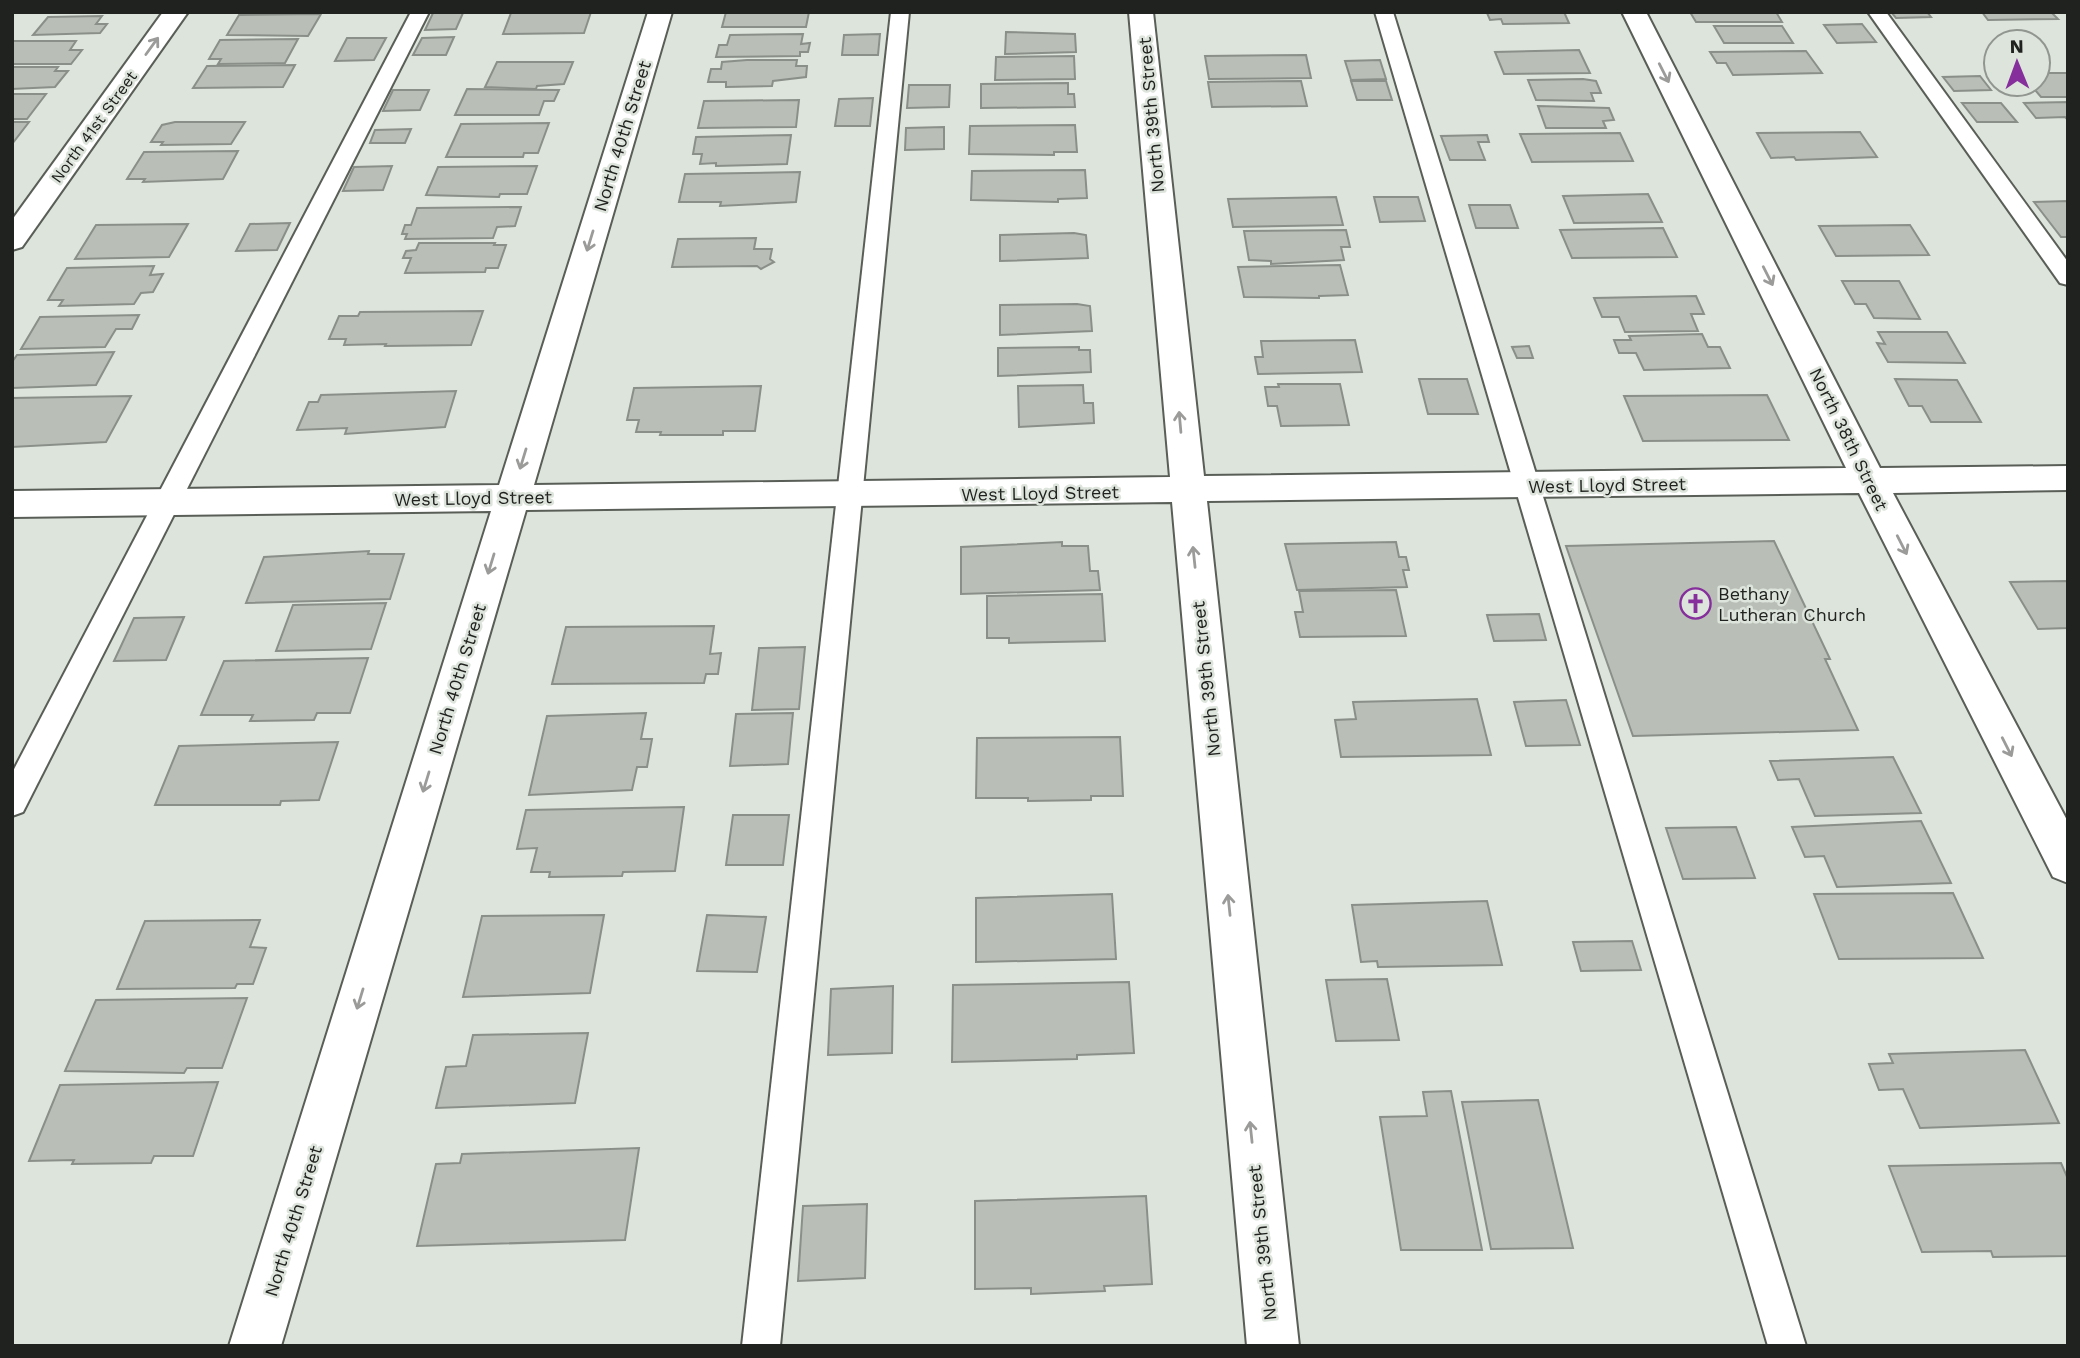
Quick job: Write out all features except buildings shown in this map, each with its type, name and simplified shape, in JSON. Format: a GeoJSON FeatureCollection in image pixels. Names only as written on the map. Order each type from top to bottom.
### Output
{"type":"FeatureCollection","features":[{"type":"Feature","properties":{"kind":"street","name":"North 41st Street"},"geometry":{"type":"LineString","coordinates":[[12,241],[176,12]]}},
{"type":"Feature","properties":{"kind":"street","name":"North 40th Street"},"geometry":{"type":"LineString","coordinates":[[255,1346],[660,12]]}},
{"type":"Feature","properties":{"kind":"street","name":"North 39th Street"},"geometry":{"type":"LineString","coordinates":[[1141,12],[1186,490],[1273,1346]]}},
{"type":"Feature","properties":{"kind":"street","name":"North 38th Street"},"geometry":{"type":"LineString","coordinates":[[1633,12],[2068,864]]}},
{"type":"Feature","properties":{"kind":"street","name":"West Lloyd Street"},"geometry":{"type":"LineString","coordinates":[[12,504],[2068,478]]}},
{"type":"Feature","properties":{"kind":"lane"},"geometry":{"type":"LineString","coordinates":[[12,803],[420,12]]}},
{"type":"Feature","properties":{"kind":"lane"},"geometry":{"type":"LineString","coordinates":[[761,1346],[900,12]]}},
{"type":"Feature","properties":{"kind":"lane"},"geometry":{"type":"LineString","coordinates":[[1384,12],[1787,1346]]}},
{"type":"Feature","properties":{"kind":"lane"},"geometry":{"type":"LineString","coordinates":[[1877,12],[2068,278]]}},
{"type":"Feature","properties":{"kind":"place","name":"Bethany Lutheran Church"},"geometry":{"type":"Point","coordinates":[1695,603]}}]}
